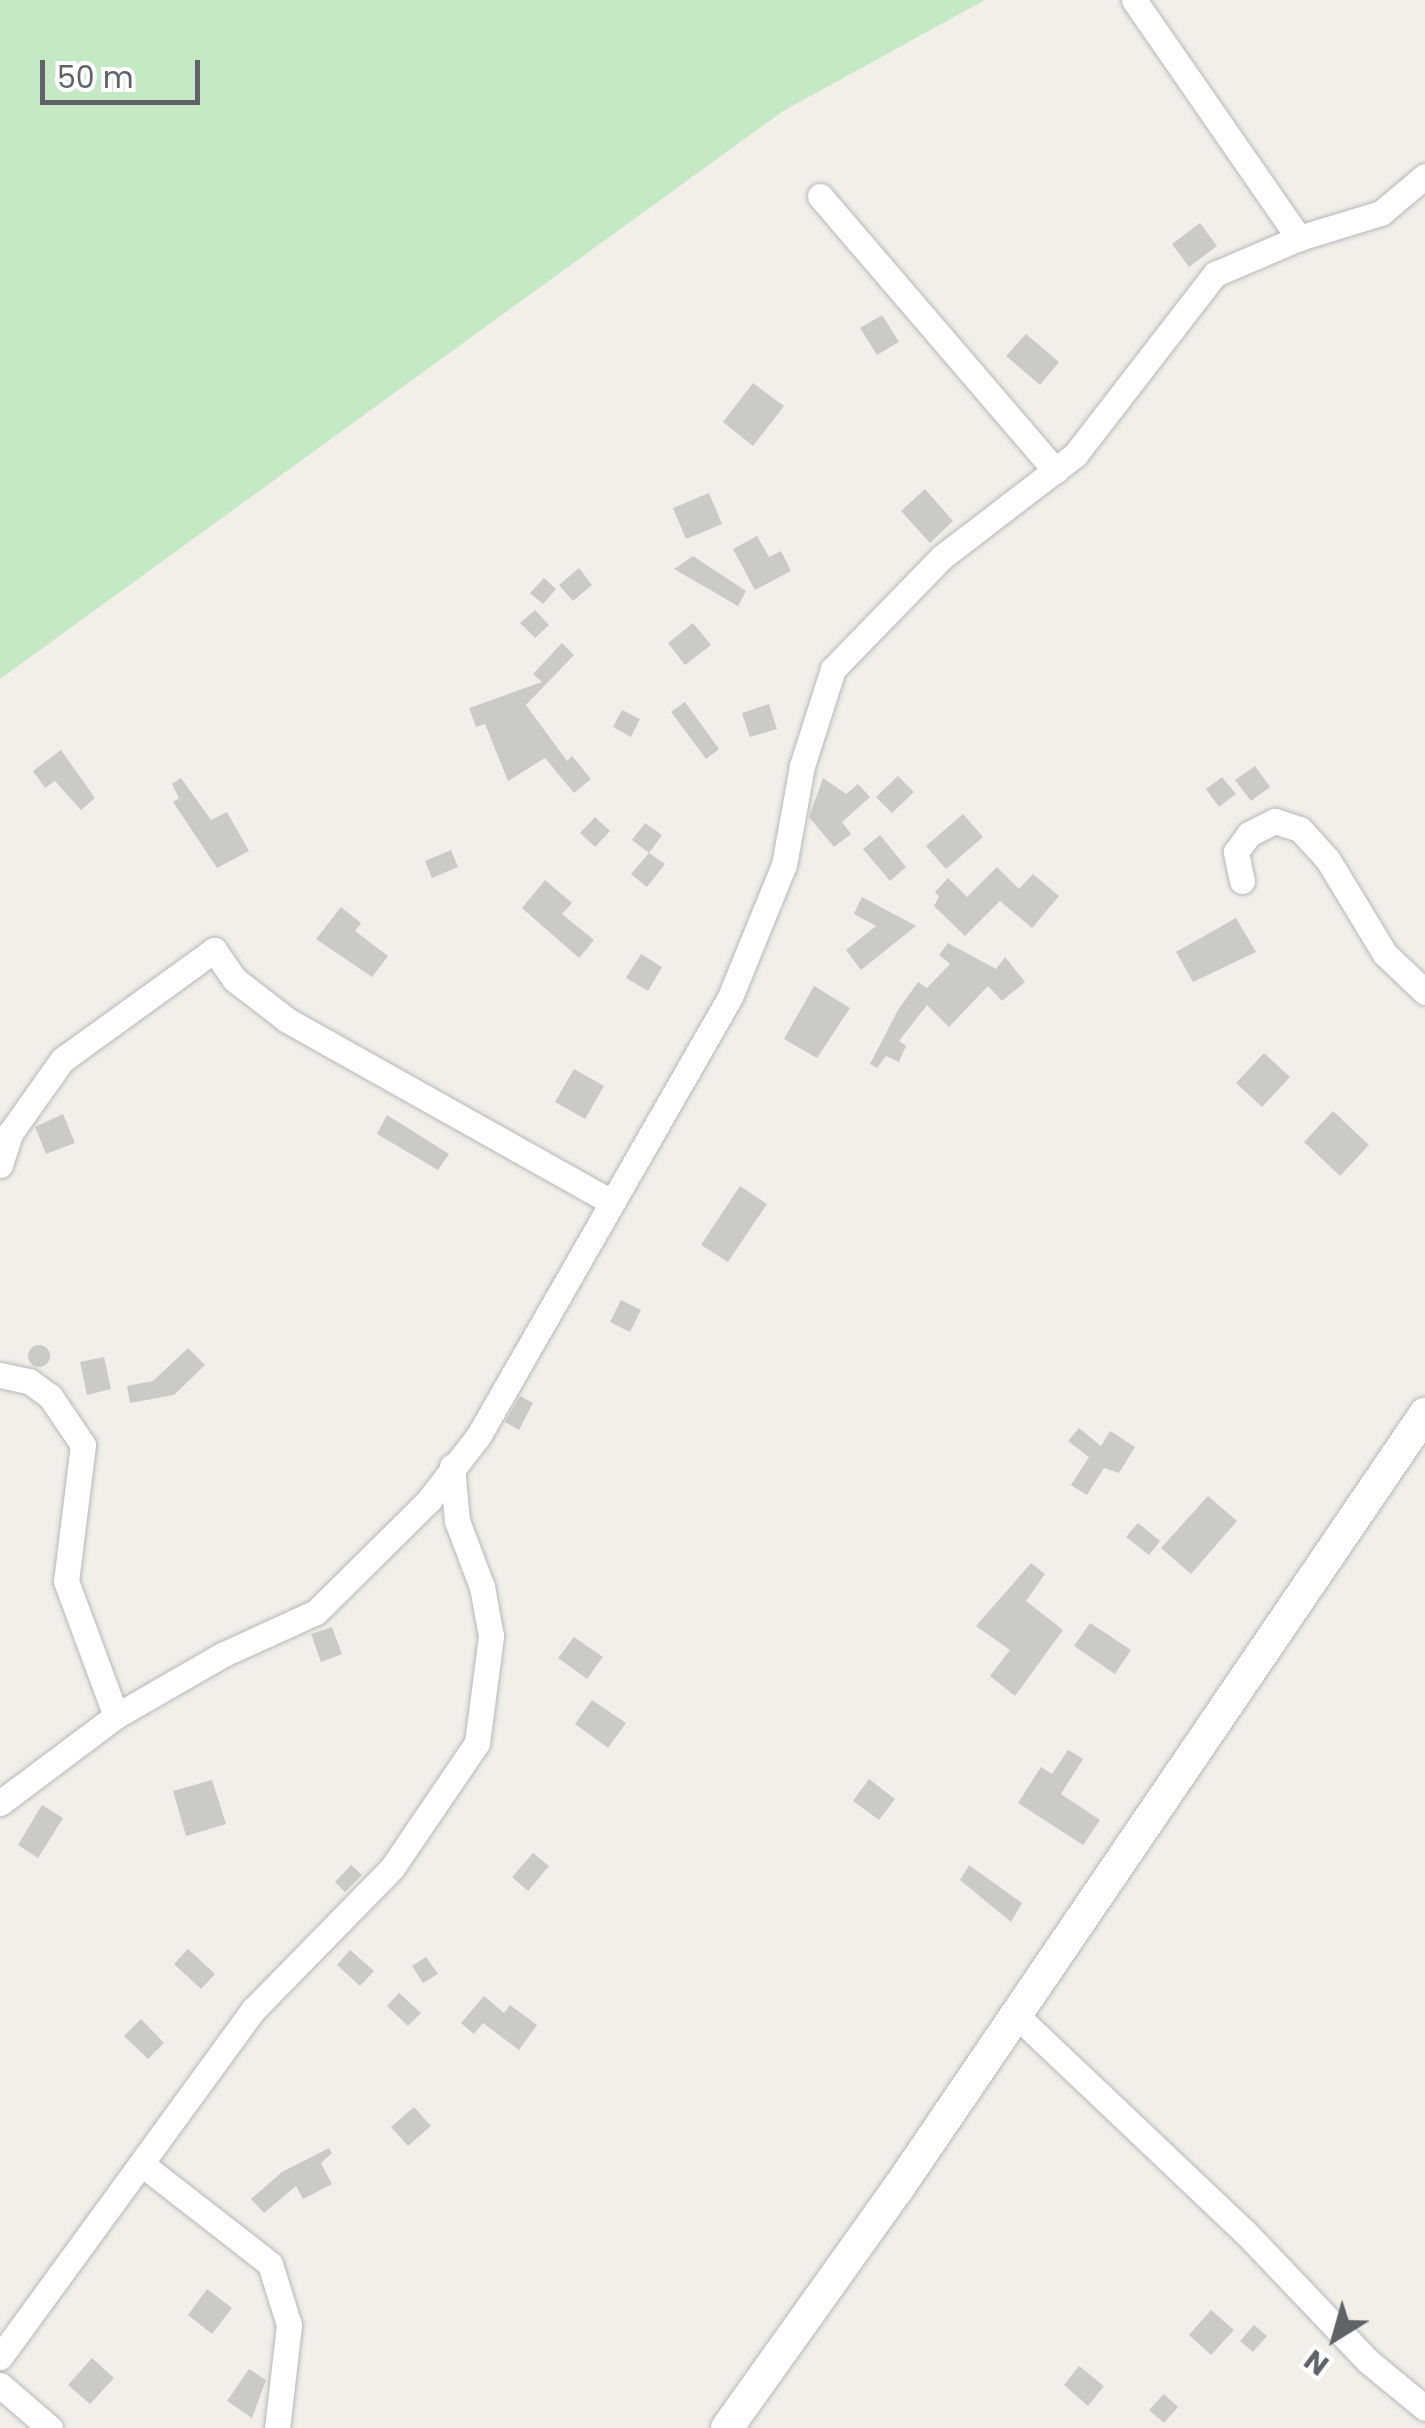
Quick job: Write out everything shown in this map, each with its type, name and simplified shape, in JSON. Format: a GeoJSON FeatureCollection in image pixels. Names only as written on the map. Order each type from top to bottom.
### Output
{"type":"FeatureCollection","features":[{"type":"Feature","properties":{"kind":"street"},"geometry":{"type":"LineString","coordinates":[[1134,0],[1298,238]]}},
{"type":"Feature","properties":{"kind":"street"},"geometry":{"type":"LineString","coordinates":[[0,1803],[116,1716],[224,1654],[316,1612],[393,1540],[479,1435],[723,1009],[772,902],[802,766],[834,669],[942,557],[1056,471],[1100,425],[1214,274],[1298,238],[1381,213],[1425,176]]}},
{"type":"Feature","properties":{"kind":"street"},"geometry":{"type":"LineString","coordinates":[[820,196],[1056,471]]}},
{"type":"Feature","properties":{"kind":"street"},"geometry":{"type":"LineString","coordinates":[[1242,881],[1236,852],[1249,834],[1275,821],[1300,829],[1328,860],[1385,954],[1425,992]]}},
{"type":"Feature","properties":{"kind":"street"},"geometry":{"type":"LineString","coordinates":[[0,1164],[10,1132],[62,1060],[214,950],[234,979],[287,1020],[611,1202]]}},
{"type":"Feature","properties":{"kind":"street"},"geometry":{"type":"LineString","coordinates":[[0,1375],[28,1381],[50,1396],[82,1445],[66,1581],[116,1716]]}},
{"type":"Feature","properties":{"kind":"street"},"geometry":{"type":"LineString","coordinates":[[727,2428],[1016,2015],[1425,1414]]}},
{"type":"Feature","properties":{"kind":"street"},"geometry":{"type":"LineString","coordinates":[[0,2357],[254,2009],[392,1868],[478,1743],[490,1636],[482,1587],[457,1522],[452,1466]]}},
{"type":"Feature","properties":{"kind":"street"},"geometry":{"type":"LineString","coordinates":[[1016,2015],[1244,2232],[1368,2361],[1425,2408]]}},
{"type":"Feature","properties":{"kind":"street"},"geometry":{"type":"LineString","coordinates":[[143,2165],[270,2264],[290,2325],[277,2428]]}},
{"type":"Feature","properties":{"kind":"street"},"geometry":{"type":"LineString","coordinates":[[0,2385],[50,2428]]}},
{"type":"Feature","properties":{"kind":"green space"},"geometry":{"type":"Polygon","coordinates":[[[0,0],[985,0],[783,111],[0,679],[0,0]]]}},
{"type":"Feature","properties":{"kind":"building"},"geometry":{"type":"Polygon","coordinates":[[[1200,223],[1217,246],[1189,267],[1172,244],[1200,223]]]}},
{"type":"Feature","properties":{"kind":"building"},"geometry":{"type":"Polygon","coordinates":[[[882,315],[899,342],[877,355],[860,328],[882,315]]]}},
{"type":"Feature","properties":{"kind":"building"},"geometry":{"type":"Polygon","coordinates":[[[1026,334],[1059,362],[1040,385],[1006,356],[1026,334]]]}},
{"type":"Feature","properties":{"kind":"building"},"geometry":{"type":"Polygon","coordinates":[[[753,383],[784,406],[753,446],[723,422],[753,383]]]}},
{"type":"Feature","properties":{"kind":"building"},"geometry":{"type":"Polygon","coordinates":[[[925,489],[953,521],[930,543],[901,511],[925,489]]]}},
{"type":"Feature","properties":{"kind":"building"},"geometry":{"type":"Polygon","coordinates":[[[709,493],[722,524],[686,539],[673,508],[709,493]]]}},
{"type":"Feature","properties":{"kind":"building"},"geometry":{"type":"Polygon","coordinates":[[[757,536],[769,557],[781,551],[791,571],[755,590],[733,549],[757,536]]]}},
{"type":"Feature","properties":{"kind":"building"},"geometry":{"type":"Polygon","coordinates":[[[693,556],[746,591],[738,606],[674,569],[693,556]]]}},
{"type":"Feature","properties":{"kind":"building"},"geometry":{"type":"Polygon","coordinates":[[[579,568],[592,585],[573,601],[559,585],[579,568]]]}},
{"type":"Feature","properties":{"kind":"building"},"geometry":{"type":"Polygon","coordinates":[[[544,578],[556,589],[543,604],[530,593],[544,578]]]}},
{"type":"Feature","properties":{"kind":"building"},"geometry":{"type":"Polygon","coordinates":[[[535,610],[549,625],[535,638],[520,623],[535,610]]]}},
{"type":"Feature","properties":{"kind":"building"},"geometry":{"type":"Polygon","coordinates":[[[693,623],[711,645],[685,665],[668,643],[693,623]]]}},
{"type":"Feature","properties":{"kind":"building"},"geometry":{"type":"Polygon","coordinates":[[[562,643],[574,655],[526,705],[567,761],[572,756],[591,779],[574,793],[545,758],[508,781],[485,724],[476,727],[469,708],[542,682],[533,674],[562,643]]]}},
{"type":"Feature","properties":{"kind":"building"},"geometry":{"type":"Polygon","coordinates":[[[685,702],[719,749],[706,759],[671,712],[685,702]]]}},
{"type":"Feature","properties":{"kind":"building"},"geometry":{"type":"Polygon","coordinates":[[[769,704],[777,729],[750,737],[742,713],[769,704]]]}},
{"type":"Feature","properties":{"kind":"building"},"geometry":{"type":"Polygon","coordinates":[[[622,710],[640,719],[631,737],[613,727],[622,710]]]}},
{"type":"Feature","properties":{"kind":"building"},"geometry":{"type":"Polygon","coordinates":[[[61,750],[95,798],[81,810],[55,781],[45,788],[33,771],[61,750]]]}},
{"type":"Feature","properties":{"kind":"building"},"geometry":{"type":"Polygon","coordinates":[[[1255,766],[1270,787],[1251,801],[1235,780],[1255,766]]]}},
{"type":"Feature","properties":{"kind":"building"},"geometry":{"type":"Polygon","coordinates":[[[898,776],[914,792],[892,813],[876,797],[898,776]]]}},
{"type":"Feature","properties":{"kind":"building"},"geometry":{"type":"Polygon","coordinates":[[[1222,777],[1236,794],[1219,807],[1206,789],[1222,777]]]}},
{"type":"Feature","properties":{"kind":"building"},"geometry":{"type":"Polygon","coordinates":[[[181,778],[211,820],[227,812],[249,851],[217,868],[173,802],[179,798],[172,784],[181,778]]]}},
{"type":"Feature","properties":{"kind":"building"},"geometry":{"type":"Polygon","coordinates":[[[823,778],[846,794],[858,784],[870,797],[842,822],[851,834],[834,847],[809,817],[823,778]]]}},
{"type":"Feature","properties":{"kind":"building"},"geometry":{"type":"Polygon","coordinates":[[[963,814],[983,837],[946,869],[926,846],[963,814]]]}},
{"type":"Feature","properties":{"kind":"building"},"geometry":{"type":"Polygon","coordinates":[[[595,817],[610,831],[595,847],[580,833],[595,817]]]}},
{"type":"Feature","properties":{"kind":"building"},"geometry":{"type":"Polygon","coordinates":[[[645,823],[662,835],[649,853],[632,840],[645,823]]]}},
{"type":"Feature","properties":{"kind":"building"},"geometry":{"type":"Polygon","coordinates":[[[880,835],[906,867],[890,881],[863,849],[880,835]]]}},
{"type":"Feature","properties":{"kind":"building"},"geometry":{"type":"Polygon","coordinates":[[[451,850],[458,867],[432,878],[425,861],[451,850]]]}},
{"type":"Feature","properties":{"kind":"building"},"geometry":{"type":"Polygon","coordinates":[[[649,853],[665,864],[647,887],[631,874],[649,853]]]}},
{"type":"Feature","properties":{"kind":"building"},"geometry":{"type":"Polygon","coordinates":[[[997,867],[1019,889],[1033,874],[1059,896],[1032,928],[1000,901],[965,936],[934,906],[939,897],[935,892],[948,878],[967,897],[997,867]]]}},
{"type":"Feature","properties":{"kind":"building"},"geometry":{"type":"Polygon","coordinates":[[[545,880],[572,903],[562,914],[594,940],[579,958],[522,908],[545,880]]]}},
{"type":"Feature","properties":{"kind":"building"},"geometry":{"type":"Polygon","coordinates":[[[862,897],[916,926],[861,970],[846,950],[876,926],[854,914],[862,897]]]}},
{"type":"Feature","properties":{"kind":"building"},"geometry":{"type":"Polygon","coordinates":[[[341,907],[361,923],[355,931],[388,956],[372,977],[316,939],[341,907]]]}},
{"type":"Feature","properties":{"kind":"building"},"geometry":{"type":"Polygon","coordinates":[[[1236,918],[1256,952],[1193,982],[1176,952],[1236,918]]]}},
{"type":"Feature","properties":{"kind":"building"},"geometry":{"type":"Polygon","coordinates":[[[948,943],[996,969],[1005,957],[1025,982],[1002,1001],[988,986],[949,1027],[927,1005],[899,1041],[906,1046],[899,1062],[886,1056],[877,1068],[870,1064],[898,1010],[918,982],[927,988],[950,964],[939,955],[948,943]]]}},
{"type":"Feature","properties":{"kind":"building"},"geometry":{"type":"Polygon","coordinates":[[[641,954],[662,967],[648,991],[626,978],[641,954]]]}},
{"type":"Feature","properties":{"kind":"building"},"geometry":{"type":"Polygon","coordinates":[[[814,986],[850,1008],[817,1058],[784,1039],[814,986]]]}},
{"type":"Feature","properties":{"kind":"building"},"geometry":{"type":"Polygon","coordinates":[[[1264,1053],[1290,1077],[1262,1107],[1236,1083],[1264,1053]]]}},
{"type":"Feature","properties":{"kind":"building"},"geometry":{"type":"Polygon","coordinates":[[[574,1069],[604,1086],[585,1119],[555,1102],[574,1069]]]}},
{"type":"Feature","properties":{"kind":"building"},"geometry":{"type":"Polygon","coordinates":[[[1333,1111],[1369,1145],[1340,1176],[1304,1142],[1333,1111]]]}},
{"type":"Feature","properties":{"kind":"building"},"geometry":{"type":"Polygon","coordinates":[[[63,1114],[75,1143],[46,1154],[35,1127],[63,1114]]]}},
{"type":"Feature","properties":{"kind":"building"},"geometry":{"type":"Polygon","coordinates":[[[387,1115],[449,1154],[438,1170],[377,1134],[387,1115]]]}},
{"type":"Feature","properties":{"kind":"building"},"geometry":{"type":"Polygon","coordinates":[[[740,1186],[767,1204],[728,1262],[701,1245],[740,1186]]]}},
{"type":"Feature","properties":{"kind":"building"},"geometry":{"type":"Polygon","coordinates":[[[621,1300],[641,1310],[630,1332],[610,1322],[621,1300]]]}},
{"type":"Feature","properties":{"kind":"building"},"geometry":{"type":"Polygon","coordinates":[[[39,1345],[47,1348],[47,1364],[39,1367],[31,1364],[28,1356],[31,1348],[39,1345]]]}},
{"type":"Feature","properties":{"kind":"building"},"geometry":{"type":"Polygon","coordinates":[[[188,1348],[205,1365],[174,1395],[130,1403],[127,1386],[153,1381],[188,1348]]]}},
{"type":"Feature","properties":{"kind":"building"},"geometry":{"type":"Polygon","coordinates":[[[104,1357],[111,1389],[87,1395],[80,1362],[104,1357]]]}},
{"type":"Feature","properties":{"kind":"building"},"geometry":{"type":"Polygon","coordinates":[[[520,1396],[533,1403],[519,1430],[505,1422],[520,1396]]]}},
{"type":"Feature","properties":{"kind":"building"},"geometry":{"type":"Polygon","coordinates":[[[1079,1428],[1101,1446],[1110,1431],[1135,1447],[1119,1473],[1104,1468],[1087,1495],[1071,1485],[1089,1457],[1068,1441],[1079,1428]]]}},
{"type":"Feature","properties":{"kind":"building"},"geometry":{"type":"Polygon","coordinates":[[[1208,1496],[1237,1521],[1191,1574],[1161,1548],[1208,1496]]]}},
{"type":"Feature","properties":{"kind":"building"},"geometry":{"type":"Polygon","coordinates":[[[1138,1523],[1160,1541],[1149,1555],[1126,1537],[1138,1523]]]}},
{"type":"Feature","properties":{"kind":"building"},"geometry":{"type":"Polygon","coordinates":[[[1031,1563],[1045,1574],[1026,1601],[1063,1630],[1015,1696],[990,1676],[1010,1650],[976,1626],[1031,1563]]]}},
{"type":"Feature","properties":{"kind":"building"},"geometry":{"type":"Polygon","coordinates":[[[1090,1623],[1131,1650],[1115,1674],[1074,1646],[1090,1623]]]}},
{"type":"Feature","properties":{"kind":"building"},"geometry":{"type":"Polygon","coordinates":[[[332,1627],[342,1654],[321,1662],[311,1634],[332,1627]]]}},
{"type":"Feature","properties":{"kind":"building"},"geometry":{"type":"Polygon","coordinates":[[[574,1637],[603,1657],[587,1679],[558,1658],[574,1637]]]}},
{"type":"Feature","properties":{"kind":"building"},"geometry":{"type":"Polygon","coordinates":[[[592,1700],[626,1723],[608,1748],[575,1724],[592,1700]]]}},
{"type":"Feature","properties":{"kind":"building"},"geometry":{"type":"Polygon","coordinates":[[[1068,1750],[1083,1759],[1061,1794],[1100,1820],[1083,1845],[1018,1803],[1041,1767],[1052,1774],[1068,1750]]]}},
{"type":"Feature","properties":{"kind":"building"},"geometry":{"type":"Polygon","coordinates":[[[869,1779],[895,1799],[879,1820],[853,1801],[869,1779]]]}},
{"type":"Feature","properties":{"kind":"building"},"geometry":{"type":"Polygon","coordinates":[[[212,1780],[226,1824],[186,1836],[173,1791],[212,1780]]]}},
{"type":"Feature","properties":{"kind":"building"},"geometry":{"type":"Polygon","coordinates":[[[42,1805],[63,1818],[38,1858],[18,1845],[42,1805]]]}},
{"type":"Feature","properties":{"kind":"building"},"geometry":{"type":"Polygon","coordinates":[[[533,1853],[549,1866],[528,1891],[512,1877],[533,1853]]]}},
{"type":"Feature","properties":{"kind":"building"},"geometry":{"type":"Polygon","coordinates":[[[351,1865],[362,1875],[345,1892],[335,1882],[351,1865]]]}},
{"type":"Feature","properties":{"kind":"building"},"geometry":{"type":"Polygon","coordinates":[[[969,1865],[1022,1903],[1011,1922],[960,1880],[969,1865]]]}},
{"type":"Feature","properties":{"kind":"building"},"geometry":{"type":"Polygon","coordinates":[[[188,1949],[215,1974],[201,1989],[174,1964],[188,1949]]]}},
{"type":"Feature","properties":{"kind":"building"},"geometry":{"type":"Polygon","coordinates":[[[350,1950],[374,1971],[360,1986],[337,1965],[350,1950]]]}},
{"type":"Feature","properties":{"kind":"building"},"geometry":{"type":"Polygon","coordinates":[[[426,1957],[438,1974],[423,1983],[412,1966],[426,1957]]]}},
{"type":"Feature","properties":{"kind":"building"},"geometry":{"type":"Polygon","coordinates":[[[399,1993],[421,2013],[408,2026],[387,2006],[399,1993]]]}},
{"type":"Feature","properties":{"kind":"building"},"geometry":{"type":"Polygon","coordinates":[[[484,1996],[504,2013],[510,2005],[537,2025],[519,2050],[483,2023],[474,2034],[461,2023],[484,1996]]]}},
{"type":"Feature","properties":{"kind":"building"},"geometry":{"type":"Polygon","coordinates":[[[141,2019],[164,2043],[148,2059],[124,2036],[141,2019]]]}},
{"type":"Feature","properties":{"kind":"building"},"geometry":{"type":"Polygon","coordinates":[[[414,2107],[431,2126],[408,2146],[391,2127],[414,2107]]]}},
{"type":"Feature","properties":{"kind":"building"},"geometry":{"type":"Polygon","coordinates":[[[329,2148],[332,2153],[321,2163],[332,2184],[303,2199],[296,2186],[264,2213],[251,2199],[282,2172],[329,2148]]]}},
{"type":"Feature","properties":{"kind":"building"},"geometry":{"type":"Polygon","coordinates":[[[207,2289],[232,2308],[212,2334],[188,2315],[207,2289]]]}},
{"type":"Feature","properties":{"kind":"building"},"geometry":{"type":"Polygon","coordinates":[[[1211,2310],[1234,2330],[1211,2355],[1189,2335],[1211,2310]]]}},
{"type":"Feature","properties":{"kind":"building"},"geometry":{"type":"Polygon","coordinates":[[[1254,2325],[1267,2336],[1253,2352],[1240,2341],[1254,2325]]]}},
{"type":"Feature","properties":{"kind":"building"},"geometry":{"type":"Polygon","coordinates":[[[92,2358],[114,2378],[90,2404],[68,2385],[92,2358]]]}},
{"type":"Feature","properties":{"kind":"building"},"geometry":{"type":"Polygon","coordinates":[[[1079,2366],[1104,2386],[1088,2406],[1064,2385],[1079,2366]]]}},
{"type":"Feature","properties":{"kind":"building"},"geometry":{"type":"Polygon","coordinates":[[[249,2369],[266,2380],[252,2418],[227,2401],[249,2369]]]}},
{"type":"Feature","properties":{"kind":"building"},"geometry":{"type":"Polygon","coordinates":[[[1164,2394],[1178,2407],[1164,2423],[1149,2410],[1164,2394]]]}}]}
